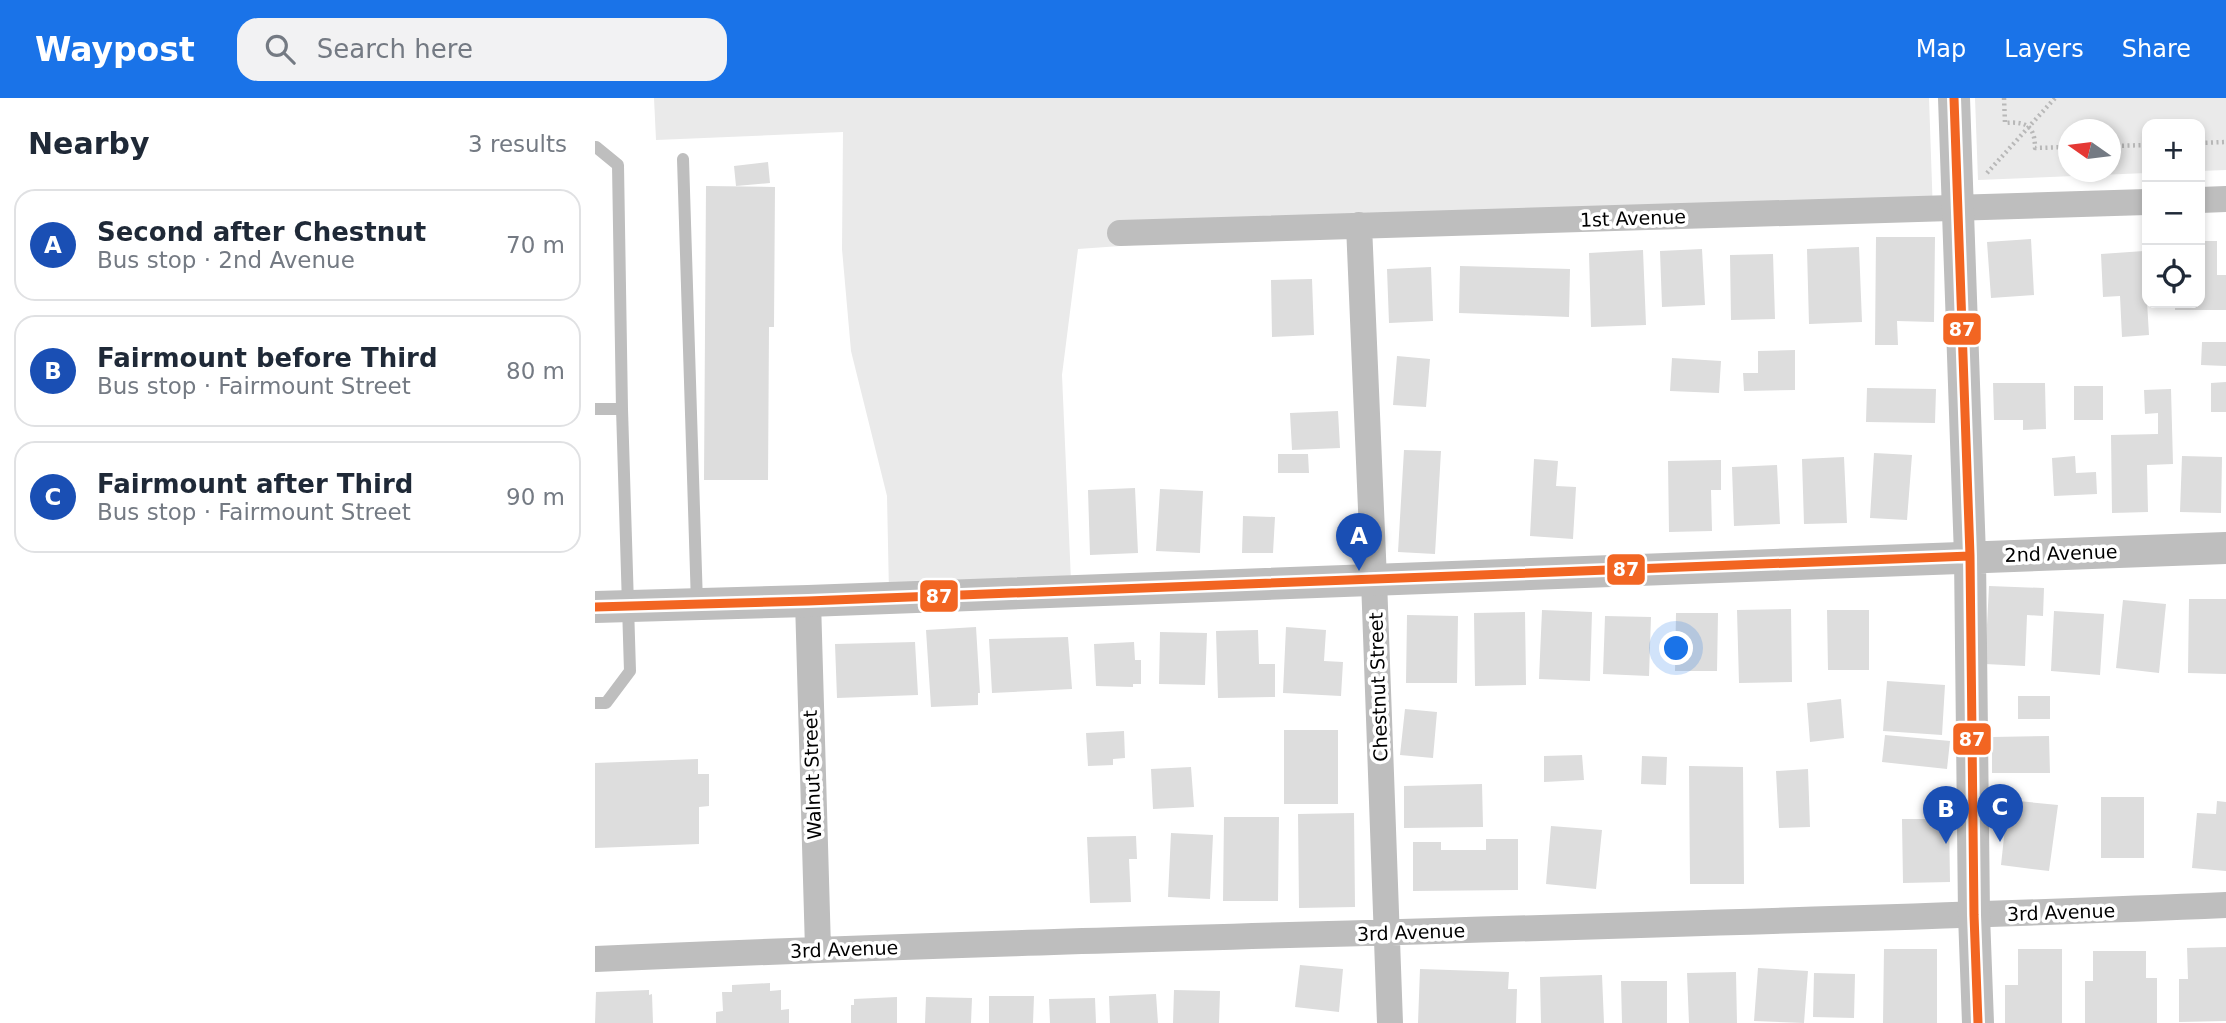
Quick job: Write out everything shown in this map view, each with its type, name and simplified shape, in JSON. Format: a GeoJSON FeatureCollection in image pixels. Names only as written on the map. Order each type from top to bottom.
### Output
{"type":"FeatureCollection","features":[{"type":"Feature","properties":{"kind":"street"},"geometry":{"type":"LineString","coordinates":[[1954,98],[1971,556],[1978,1023]]}},
{"type":"Feature","properties":{"kind":"street"},"geometry":{"type":"LineString","coordinates":[[2205,200],[2226,199]]}},
{"type":"Feature","properties":{"kind":"street","name":"1st Avenue"},"geometry":{"type":"LineString","coordinates":[[1120,233],[2142,202]]}},
{"type":"Feature","properties":{"kind":"street","name":"Chestnut Street"},"geometry":{"type":"LineString","coordinates":[[1359,225],[1390,1023]]}},
{"type":"Feature","properties":{"kind":"street","name":"2nd Avenue"},"geometry":{"type":"LineString","coordinates":[[595,607],[2226,548]]}},
{"type":"Feature","properties":{"kind":"street","name":"Walnut Street"},"geometry":{"type":"LineString","coordinates":[[808,601],[818,949]]}},
{"type":"Feature","properties":{"kind":"street","name":"3rd Avenue"},"geometry":{"type":"LineString","coordinates":[[595,959],[818,949],[1975,915],[2226,905]]}},
{"type":"Feature","properties":{"kind":"lane"},"geometry":{"type":"LineString","coordinates":[[595,148],[618,165],[630,671],[606,703],[595,703]]}},
{"type":"Feature","properties":{"kind":"lane"},"geometry":{"type":"LineString","coordinates":[[683,159],[697,604]]}},
{"type":"Feature","properties":{"kind":"lane"},"geometry":{"type":"LineString","coordinates":[[595,409],[622,409]]}},
{"type":"Feature","properties":{"kind":"path"},"geometry":{"type":"LineString","coordinates":[[2004,98],[2005,123],[2014,122],[2028,126],[2035,135],[2035,148],[2058,147]]}},
{"type":"Feature","properties":{"kind":"path"},"geometry":{"type":"LineString","coordinates":[[1957,209],[2055,98]]}},
{"type":"Feature","properties":{"kind":"path"},"geometry":{"type":"LineString","coordinates":[[2205,143],[2226,142]]}},
{"type":"Feature","properties":{"kind":"path"},"geometry":{"type":"LineString","coordinates":[[2121,146],[2142,145]]}},
{"type":"Feature","properties":{"kind":"shaded area"},"geometry":{"type":"Polygon","coordinates":[[[654,98],[1929,98],[1933,214],[1362,229],[1078,249],[1062,375],[1071,581],[889,593],[887,496],[851,351],[842,249],[843,132],[656,140],[654,98]]]}},
{"type":"Feature","properties":{"kind":"shaded area"},"geometry":{"type":"Polygon","coordinates":[[[1975,98],[2226,98],[2226,170],[2205,171],[2205,119],[2142,119],[2142,173],[2121,174],[2121,119],[2058,119],[2058,177],[1978,180],[1975,98]]]}},
{"type":"Feature","properties":{"kind":"building"},"geometry":{"type":"Polygon","coordinates":[[[768,162],[770,183],[736,186],[734,166],[768,162]]]}},
{"type":"Feature","properties":{"kind":"building"},"geometry":{"type":"Polygon","coordinates":[[[706,186],[775,187],[774,327],[769,327],[768,480],[704,480],[706,186]]]}},
{"type":"Feature","properties":{"kind":"building"},"geometry":{"type":"Polygon","coordinates":[[[1876,237],[1935,237],[1934,322],[1897,321],[1898,345],[1875,345],[1876,237]]]}},
{"type":"Feature","properties":{"kind":"building"},"geometry":{"type":"Polygon","coordinates":[[[2031,239],[2034,295],[1991,298],[1987,242],[2031,239]]]}},
{"type":"Feature","properties":{"kind":"building"},"geometry":{"type":"Polygon","coordinates":[[[2205,241],[2217,241],[2217,275],[2226,275],[2226,310],[2175,310],[2205,308],[2205,241]]]}},
{"type":"Feature","properties":{"kind":"building"},"geometry":{"type":"Polygon","coordinates":[[[1859,247],[1862,322],[1809,324],[1807,249],[1859,247]]]}},
{"type":"Feature","properties":{"kind":"building"},"geometry":{"type":"Polygon","coordinates":[[[1702,249],[1705,305],[1662,307],[1660,251],[1702,249]]]}},
{"type":"Feature","properties":{"kind":"building"},"geometry":{"type":"Polygon","coordinates":[[[1643,250],[1646,325],[1591,327],[1589,253],[1643,250]]]}},
{"type":"Feature","properties":{"kind":"building"},"geometry":{"type":"Polygon","coordinates":[[[2142,251],[2142,308],[2147,308],[2149,335],[2122,337],[2120,296],[2103,297],[2101,254],[2142,251]]]}},
{"type":"Feature","properties":{"kind":"building"},"geometry":{"type":"Polygon","coordinates":[[[1773,254],[1775,319],[1731,320],[1730,255],[1773,254]]]}},
{"type":"Feature","properties":{"kind":"building"},"geometry":{"type":"Polygon","coordinates":[[[1460,266],[1570,269],[1569,317],[1459,313],[1460,266]]]}},
{"type":"Feature","properties":{"kind":"building"},"geometry":{"type":"Polygon","coordinates":[[[1431,267],[1433,321],[1389,323],[1387,269],[1431,267]]]}},
{"type":"Feature","properties":{"kind":"building"},"geometry":{"type":"Polygon","coordinates":[[[1312,279],[1314,335],[1272,337],[1271,280],[1312,279]]]}},
{"type":"Feature","properties":{"kind":"building"},"geometry":{"type":"Polygon","coordinates":[[[2202,342],[2226,342],[2226,366],[2201,365],[2202,342]]]}},
{"type":"Feature","properties":{"kind":"building"},"geometry":{"type":"Polygon","coordinates":[[[1795,350],[1795,390],[1744,391],[1743,373],[1758,373],[1758,351],[1795,350]]]}},
{"type":"Feature","properties":{"kind":"building"},"geometry":{"type":"Polygon","coordinates":[[[1397,356],[1430,359],[1426,407],[1393,405],[1397,356]]]}},
{"type":"Feature","properties":{"kind":"building"},"geometry":{"type":"Polygon","coordinates":[[[1672,358],[1721,361],[1719,393],[1670,391],[1672,358]]]}},
{"type":"Feature","properties":{"kind":"building"},"geometry":{"type":"Polygon","coordinates":[[[2226,382],[2226,412],[2211,412],[2211,383],[2226,382]]]}},
{"type":"Feature","properties":{"kind":"building"},"geometry":{"type":"Polygon","coordinates":[[[1993,383],[2045,383],[2046,429],[2023,430],[2023,420],[1994,420],[1993,383]]]}},
{"type":"Feature","properties":{"kind":"building"},"geometry":{"type":"Polygon","coordinates":[[[2074,386],[2103,386],[2103,420],[2074,420],[2074,386]]]}},
{"type":"Feature","properties":{"kind":"building"},"geometry":{"type":"Polygon","coordinates":[[[1867,388],[1936,389],[1935,423],[1866,422],[1867,388]]]}},
{"type":"Feature","properties":{"kind":"building"},"geometry":{"type":"Polygon","coordinates":[[[2171,389],[2173,464],[2147,465],[2148,512],[2112,513],[2111,435],[2158,434],[2158,413],[2145,414],[2144,390],[2171,389]]]}},
{"type":"Feature","properties":{"kind":"building"},"geometry":{"type":"Polygon","coordinates":[[[1338,411],[1340,448],[1292,450],[1290,413],[1338,411]]]}},
{"type":"Feature","properties":{"kind":"building"},"geometry":{"type":"Polygon","coordinates":[[[1404,450],[1441,451],[1435,554],[1398,552],[1404,450]]]}},
{"type":"Feature","properties":{"kind":"building"},"geometry":{"type":"Polygon","coordinates":[[[1874,453],[1912,455],[1907,520],[1870,518],[1874,453]]]}},
{"type":"Feature","properties":{"kind":"building"},"geometry":{"type":"Polygon","coordinates":[[[1278,454],[1308,454],[1309,473],[1278,473],[1278,454]]]}},
{"type":"Feature","properties":{"kind":"building"},"geometry":{"type":"Polygon","coordinates":[[[2075,456],[2076,473],[2096,472],[2097,494],[2054,496],[2052,458],[2075,456]]]}},
{"type":"Feature","properties":{"kind":"building"},"geometry":{"type":"Polygon","coordinates":[[[2182,456],[2222,457],[2221,513],[2180,512],[2182,456]]]}},
{"type":"Feature","properties":{"kind":"building"},"geometry":{"type":"Polygon","coordinates":[[[1844,457],[1847,523],[1804,524],[1802,459],[1844,457]]]}},
{"type":"Feature","properties":{"kind":"building"},"geometry":{"type":"Polygon","coordinates":[[[1534,459],[1558,461],[1556,486],[1576,487],[1573,539],[1530,536],[1534,459]]]}},
{"type":"Feature","properties":{"kind":"building"},"geometry":{"type":"Polygon","coordinates":[[[1721,460],[1721,490],[1711,490],[1712,531],[1669,532],[1668,461],[1721,460]]]}},
{"type":"Feature","properties":{"kind":"building"},"geometry":{"type":"Polygon","coordinates":[[[1777,465],[1780,524],[1734,526],[1732,467],[1777,465]]]}},
{"type":"Feature","properties":{"kind":"building"},"geometry":{"type":"Polygon","coordinates":[[[1135,488],[1138,553],[1090,555],[1088,490],[1135,488]]]}},
{"type":"Feature","properties":{"kind":"building"},"geometry":{"type":"Polygon","coordinates":[[[1160,489],[1203,491],[1200,553],[1156,551],[1160,489]]]}},
{"type":"Feature","properties":{"kind":"building"},"geometry":{"type":"Polygon","coordinates":[[[1243,516],[1275,517],[1273,553],[1242,553],[1243,516]]]}},
{"type":"Feature","properties":{"kind":"building"},"geometry":{"type":"Polygon","coordinates":[[[1989,586],[2044,588],[2043,616],[2027,615],[2025,666],[1985,664],[1989,586]]]}},
{"type":"Feature","properties":{"kind":"building"},"geometry":{"type":"Polygon","coordinates":[[[2189,599],[2226,599],[2226,674],[2188,673],[2189,599]]]}},
{"type":"Feature","properties":{"kind":"building"},"geometry":{"type":"Polygon","coordinates":[[[2123,600],[2166,604],[2159,673],[2116,668],[2123,600]]]}},
{"type":"Feature","properties":{"kind":"building"},"geometry":{"type":"Polygon","coordinates":[[[1791,609],[1792,682],[1739,683],[1737,610],[1791,609]]]}},
{"type":"Feature","properties":{"kind":"building"},"geometry":{"type":"Polygon","coordinates":[[[1542,610],[1592,612],[1590,681],[1539,679],[1542,610]]]}},
{"type":"Feature","properties":{"kind":"building"},"geometry":{"type":"Polygon","coordinates":[[[1827,610],[1869,610],[1869,670],[1828,670],[1827,610]]]}},
{"type":"Feature","properties":{"kind":"building"},"geometry":{"type":"Polygon","coordinates":[[[2054,611],[2104,614],[2100,675],[2051,671],[2054,611]]]}},
{"type":"Feature","properties":{"kind":"building"},"geometry":{"type":"Polygon","coordinates":[[[1525,612],[1526,685],[1475,686],[1474,613],[1525,612]]]}},
{"type":"Feature","properties":{"kind":"building"},"geometry":{"type":"Polygon","coordinates":[[[1676,613],[1718,613],[1717,671],[1675,671],[1676,613]]]}},
{"type":"Feature","properties":{"kind":"building"},"geometry":{"type":"Polygon","coordinates":[[[1407,615],[1458,616],[1457,683],[1406,683],[1407,615]]]}},
{"type":"Feature","properties":{"kind":"building"},"geometry":{"type":"Polygon","coordinates":[[[1605,616],[1651,617],[1649,676],[1603,674],[1605,616]]]}},
{"type":"Feature","properties":{"kind":"building"},"geometry":{"type":"Polygon","coordinates":[[[976,627],[980,693],[978,705],[931,707],[926,630],[976,627]]]}},
{"type":"Feature","properties":{"kind":"building"},"geometry":{"type":"Polygon","coordinates":[[[1286,627],[1326,630],[1324,661],[1343,662],[1341,696],[1283,693],[1286,627]]]}},
{"type":"Feature","properties":{"kind":"building"},"geometry":{"type":"Polygon","coordinates":[[[1258,630],[1259,664],[1275,664],[1275,697],[1218,698],[1216,631],[1258,630]]]}},
{"type":"Feature","properties":{"kind":"building"},"geometry":{"type":"Polygon","coordinates":[[[1160,632],[1207,633],[1205,685],[1159,684],[1160,632]]]}},
{"type":"Feature","properties":{"kind":"building"},"geometry":{"type":"Polygon","coordinates":[[[1068,637],[1072,689],[992,693],[989,639],[1068,637]]]}},
{"type":"Feature","properties":{"kind":"building"},"geometry":{"type":"Polygon","coordinates":[[[915,642],[918,695],[837,698],[835,644],[915,642]]]}},
{"type":"Feature","properties":{"kind":"building"},"geometry":{"type":"Polygon","coordinates":[[[1134,642],[1135,660],[1141,660],[1141,684],[1133,684],[1133,687],[1096,686],[1094,644],[1134,642]]]}},
{"type":"Feature","properties":{"kind":"building"},"geometry":{"type":"Polygon","coordinates":[[[1887,681],[1945,685],[1942,735],[1883,731],[1887,681]]]}},
{"type":"Feature","properties":{"kind":"building"},"geometry":{"type":"Polygon","coordinates":[[[2018,696],[2050,696],[2050,719],[2018,719],[2018,696]]]}},
{"type":"Feature","properties":{"kind":"building"},"geometry":{"type":"Polygon","coordinates":[[[1841,699],[1844,738],[1810,742],[1807,703],[1841,699]]]}},
{"type":"Feature","properties":{"kind":"building"},"geometry":{"type":"Polygon","coordinates":[[[1405,709],[1437,712],[1433,758],[1400,755],[1405,709]]]}},
{"type":"Feature","properties":{"kind":"building"},"geometry":{"type":"Polygon","coordinates":[[[1284,730],[1338,730],[1338,804],[1284,804],[1284,730]]]}},
{"type":"Feature","properties":{"kind":"building"},"geometry":{"type":"Polygon","coordinates":[[[1124,731],[1125,758],[1113,759],[1113,765],[1088,766],[1086,733],[1124,731]]]}},
{"type":"Feature","properties":{"kind":"building"},"geometry":{"type":"Polygon","coordinates":[[[1885,735],[1950,741],[1947,769],[1882,762],[1885,735]]]}},
{"type":"Feature","properties":{"kind":"building"},"geometry":{"type":"Polygon","coordinates":[[[2049,736],[2050,773],[1992,773],[1992,737],[2049,736]]]}},
{"type":"Feature","properties":{"kind":"building"},"geometry":{"type":"Polygon","coordinates":[[[1582,755],[1584,780],[1544,782],[1544,756],[1582,755]]]}},
{"type":"Feature","properties":{"kind":"building"},"geometry":{"type":"Polygon","coordinates":[[[1642,756],[1667,757],[1666,785],[1641,784],[1642,756]]]}},
{"type":"Feature","properties":{"kind":"building"},"geometry":{"type":"Polygon","coordinates":[[[698,759],[698,774],[709,774],[709,806],[699,807],[699,844],[595,848],[595,763],[698,759]]]}},
{"type":"Feature","properties":{"kind":"building"},"geometry":{"type":"Polygon","coordinates":[[[1689,766],[1743,767],[1744,884],[1690,884],[1689,766]]]}},
{"type":"Feature","properties":{"kind":"building"},"geometry":{"type":"Polygon","coordinates":[[[1191,767],[1194,807],[1153,809],[1151,769],[1191,767]]]}},
{"type":"Feature","properties":{"kind":"building"},"geometry":{"type":"Polygon","coordinates":[[[1808,769],[1810,827],[1779,828],[1776,771],[1808,769]]]}},
{"type":"Feature","properties":{"kind":"building"},"geometry":{"type":"Polygon","coordinates":[[[1482,784],[1483,827],[1404,828],[1404,786],[1482,784]]]}},
{"type":"Feature","properties":{"kind":"building"},"geometry":{"type":"Polygon","coordinates":[[[2101,797],[2144,797],[2144,858],[2101,858],[2101,797]]]}},
{"type":"Feature","properties":{"kind":"building"},"geometry":{"type":"Polygon","coordinates":[[[2008,800],[2058,805],[2049,871],[2001,865],[2008,800]]]}},
{"type":"Feature","properties":{"kind":"building"},"geometry":{"type":"Polygon","coordinates":[[[2217,801],[2226,802],[2226,871],[2192,868],[2197,813],[2216,814],[2217,801]]]}},
{"type":"Feature","properties":{"kind":"building"},"geometry":{"type":"Polygon","coordinates":[[[1354,813],[1355,907],[1299,908],[1298,814],[1354,813]]]}},
{"type":"Feature","properties":{"kind":"building"},"geometry":{"type":"Polygon","coordinates":[[[1224,817],[1279,817],[1278,901],[1223,901],[1224,817]]]}},
{"type":"Feature","properties":{"kind":"building"},"geometry":{"type":"Polygon","coordinates":[[[1902,819],[1949,819],[1950,882],[1903,883],[1902,819]]]}},
{"type":"Feature","properties":{"kind":"building"},"geometry":{"type":"Polygon","coordinates":[[[1551,826],[1602,830],[1596,889],[1546,884],[1551,826]]]}},
{"type":"Feature","properties":{"kind":"building"},"geometry":{"type":"Polygon","coordinates":[[[1171,833],[1213,835],[1210,899],[1168,897],[1171,833]]]}},
{"type":"Feature","properties":{"kind":"building"},"geometry":{"type":"Polygon","coordinates":[[[1136,836],[1137,859],[1129,859],[1131,902],[1090,903],[1087,837],[1136,836]]]}},
{"type":"Feature","properties":{"kind":"building"},"geometry":{"type":"Polygon","coordinates":[[[1486,839],[1518,839],[1518,890],[1413,891],[1413,842],[1441,842],[1441,850],[1486,850],[1486,839]]]}},
{"type":"Feature","properties":{"kind":"building"},"geometry":{"type":"Polygon","coordinates":[[[2226,947],[2226,1021],[2179,1022],[2179,979],[2188,979],[2187,948],[2226,947]]]}},
{"type":"Feature","properties":{"kind":"building"},"geometry":{"type":"Polygon","coordinates":[[[1884,949],[1937,949],[1937,1023],[1883,1023],[1884,949]]]}},
{"type":"Feature","properties":{"kind":"building"},"geometry":{"type":"Polygon","coordinates":[[[2018,949],[2062,949],[2062,1023],[2005,1023],[2005,985],[2018,985],[2018,949]]]}},
{"type":"Feature","properties":{"kind":"building"},"geometry":{"type":"Polygon","coordinates":[[[2093,951],[2146,951],[2146,978],[2157,978],[2157,1023],[2085,1023],[2085,981],[2093,981],[2093,951]]]}},
{"type":"Feature","properties":{"kind":"building"},"geometry":{"type":"Polygon","coordinates":[[[1300,965],[1343,969],[1339,1012],[1295,1007],[1300,965]]]}},
{"type":"Feature","properties":{"kind":"building"},"geometry":{"type":"Polygon","coordinates":[[[1758,968],[1808,971],[1804,1023],[1754,1021],[1758,968]]]}},
{"type":"Feature","properties":{"kind":"building"},"geometry":{"type":"Polygon","coordinates":[[[1420,969],[1509,972],[1508,989],[1517,989],[1516,1023],[1418,1023],[1420,969]]]}},
{"type":"Feature","properties":{"kind":"building"},"geometry":{"type":"Polygon","coordinates":[[[1736,972],[1737,1023],[1689,1023],[1687,973],[1736,972]]]}},
{"type":"Feature","properties":{"kind":"building"},"geometry":{"type":"Polygon","coordinates":[[[1814,973],[1855,974],[1854,1018],[1813,1017],[1814,973]]]}},
{"type":"Feature","properties":{"kind":"building"},"geometry":{"type":"Polygon","coordinates":[[[1602,975],[1604,1023],[1541,1023],[1540,977],[1602,975]]]}},
{"type":"Feature","properties":{"kind":"building"},"geometry":{"type":"Polygon","coordinates":[[[1621,981],[1667,981],[1667,1023],[1622,1023],[1621,981]]]}},
{"type":"Feature","properties":{"kind":"building"},"geometry":{"type":"Polygon","coordinates":[[[770,983],[770,991],[781,990],[781,1010],[789,1009],[789,1023],[716,1023],[716,1012],[723,1011],[722,992],[732,992],[732,985],[770,983]]]}},
{"type":"Feature","properties":{"kind":"building"},"geometry":{"type":"Polygon","coordinates":[[[649,990],[649,995],[652,994],[653,1023],[595,1023],[596,992],[649,990]]]}},
{"type":"Feature","properties":{"kind":"building"},"geometry":{"type":"Polygon","coordinates":[[[1174,990],[1220,991],[1219,1023],[1173,1023],[1174,990]]]}},
{"type":"Feature","properties":{"kind":"building"},"geometry":{"type":"Polygon","coordinates":[[[1156,994],[1158,1023],[1110,1023],[1109,996],[1156,994]]]}},
{"type":"Feature","properties":{"kind":"building"},"geometry":{"type":"Polygon","coordinates":[[[989,996],[1034,996],[1033,1023],[989,1023],[989,996]]]}},
{"type":"Feature","properties":{"kind":"building"},"geometry":{"type":"Polygon","coordinates":[[[897,997],[897,1023],[851,1023],[851,1005],[854,1005],[854,999],[897,997]]]}},
{"type":"Feature","properties":{"kind":"building"},"geometry":{"type":"Polygon","coordinates":[[[926,997],[972,998],[971,1023],[925,1023],[926,997]]]}},
{"type":"Feature","properties":{"kind":"building"},"geometry":{"type":"Polygon","coordinates":[[[1095,998],[1096,1023],[1050,1023],[1049,999],[1095,998]]]}},
{"type":"Feature","properties":{"kind":"transit line","name":"87"},"geometry":{"type":"LineString","coordinates":[[1954,98],[1970,556],[1974,915],[1978,1023]]}},
{"type":"Feature","properties":{"kind":"transit line","name":"87"},"geometry":{"type":"LineString","coordinates":[[595,607],[1970,556]]}},
{"type":"Feature","properties":{"kind":"place","name":"Second after Chestnut"},"geometry":{"type":"Point","coordinates":[1359,571]}},
{"type":"Feature","properties":{"kind":"place","name":"Fairmount after Third"},"geometry":{"type":"Point","coordinates":[2000,842]}},
{"type":"Feature","properties":{"kind":"place","name":"Fairmount before Third"},"geometry":{"type":"Point","coordinates":[1946,844]}}]}
